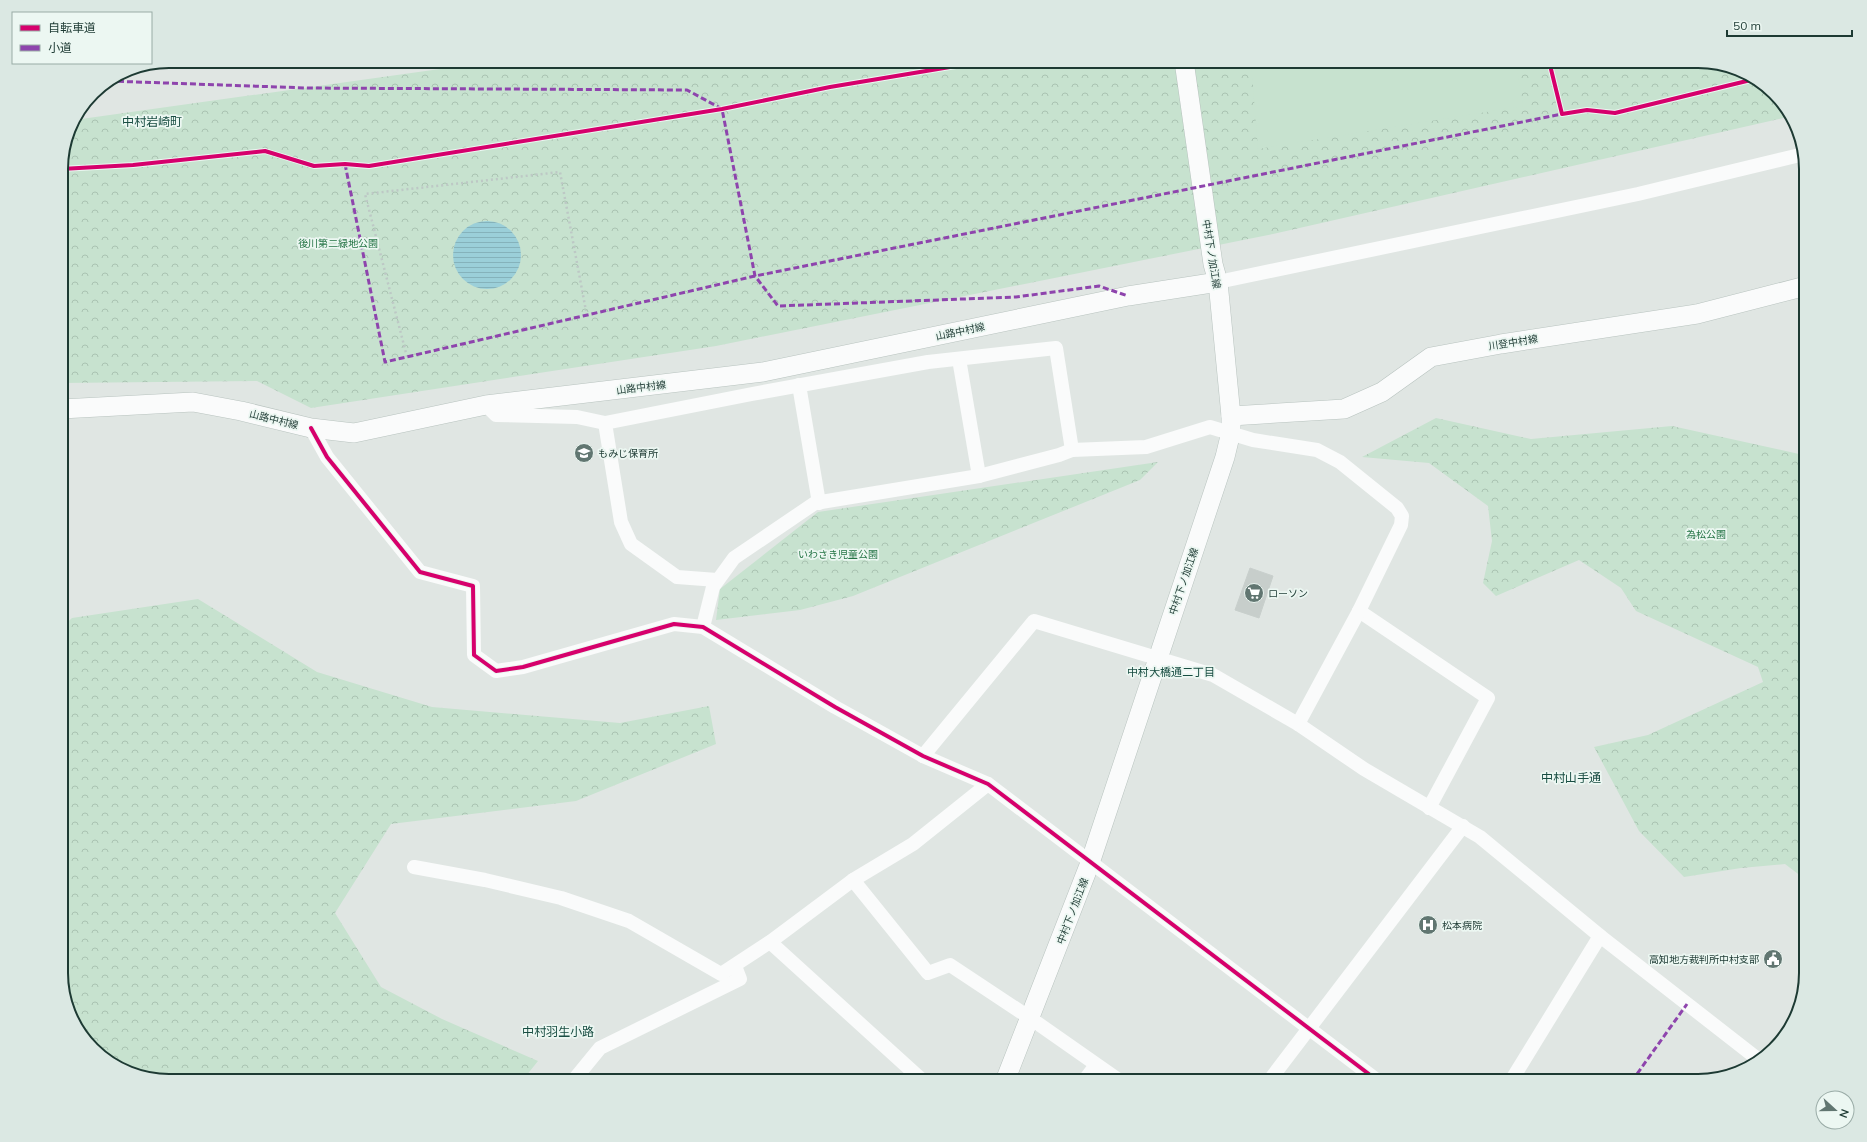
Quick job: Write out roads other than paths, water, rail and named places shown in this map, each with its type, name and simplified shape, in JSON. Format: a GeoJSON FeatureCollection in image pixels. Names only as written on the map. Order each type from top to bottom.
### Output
{"type":"FeatureCollection","features":[{"type":"Feature","properties":{"kind":"main road","name":"中村下ノ加江線"},"geometry":{"type":"LineString","coordinates":[[1008,1074],[1090,863],[1157,657],[1225,457],[1231,424],[1218,282],[1213,264],[1185,68]]}},
{"type":"Feature","properties":{"kind":"main road","name":"山路中村線"},"geometry":{"type":"LineString","coordinates":[[68,409],[193,402],[241,411],[311,428],[354,433],[486,405],[763,372],[1128,296],[1218,282]]}},
{"type":"Feature","properties":{"kind":"main road","name":"川登中村線"},"geometry":{"type":"LineString","coordinates":[[1231,424],[1344,409],[1382,392],[1431,357],[1516,342],[1697,314],[1799,288]]}},
{"type":"Feature","properties":{"kind":"street"},"geometry":{"type":"LineString","coordinates":[[1218,282],[1638,194],[1798,155]]}},
{"type":"Feature","properties":{"kind":"street"},"geometry":{"type":"LineString","coordinates":[[486,405],[496,415],[577,417],[605,423],[799,385],[928,362],[1056,348],[1072,450]]}},
{"type":"Feature","properties":{"kind":"street"},"geometry":{"type":"LineString","coordinates":[[959,359],[979,476]]}},
{"type":"Feature","properties":{"kind":"street"},"geometry":{"type":"LineString","coordinates":[[799,385],[819,502]]}},
{"type":"Feature","properties":{"kind":"street"},"geometry":{"type":"LineString","coordinates":[[605,423],[621,522],[631,544],[677,577],[717,580]]}},
{"type":"Feature","properties":{"kind":"street"},"geometry":{"type":"LineString","coordinates":[[703,627],[713,586],[734,558],[814,503],[979,476],[1060,455],[1072,450],[1146,447],[1210,427],[1231,424],[1253,440],[1317,450],[1340,462],[1397,508],[1402,516],[1401,525],[1359,610],[1298,724]]}},
{"type":"Feature","properties":{"kind":"street"},"geometry":{"type":"LineString","coordinates":[[311,428],[327,458],[420,572],[473,586],[474,655],[496,671],[523,667],[674,624],[703,627],[835,707],[924,756],[988,784],[1369,1074]]}},
{"type":"Feature","properties":{"kind":"street"},"geometry":{"type":"LineString","coordinates":[[1359,610],[1488,698],[1429,808]]}},
{"type":"Feature","properties":{"kind":"street"},"geometry":{"type":"LineString","coordinates":[[924,756],[1034,621],[1213,675],[1298,724],[1364,769],[1480,837],[1600,936],[1754,1057]]}},
{"type":"Feature","properties":{"kind":"street"},"geometry":{"type":"LineString","coordinates":[[414,867],[486,880],[561,898],[629,921],[722,974],[770,942],[853,880],[913,844],[988,784]]}},
{"type":"Feature","properties":{"kind":"street"},"geometry":{"type":"LineString","coordinates":[[1274,1074],[1463,826]]}},
{"type":"Feature","properties":{"kind":"street"},"geometry":{"type":"LineString","coordinates":[[853,880],[928,973],[950,966],[1030,1018],[1110,1074]]}},
{"type":"Feature","properties":{"kind":"street"},"geometry":{"type":"LineString","coordinates":[[1515,1074],[1600,936]]}},
{"type":"Feature","properties":{"kind":"street"},"geometry":{"type":"LineString","coordinates":[[770,942],[915,1074]]}},
{"type":"Feature","properties":{"kind":"street"},"geometry":{"type":"LineString","coordinates":[[579,1074],[600,1048],[740,979],[735,966]]}},
{"type":"Feature","properties":{"kind":"street"},"geometry":{"type":"LineString","coordinates":[[1089,1074],[1096,1065]]}},
{"type":"Feature","properties":{"kind":"water"},"geometry":{"type":"Polygon","coordinates":[[[487,221],[500,224],[511,231],[518,242],[521,255],[518,268],[511,279],[500,286],[487,289],[474,286],[463,279],[456,268],[453,255],[456,242],[463,231],[474,224],[487,221]]]}},
{"type":"Feature","properties":{"kind":"place","name":"もみじ保育所"},"geometry":{"type":"Point","coordinates":[584,453]}},
{"type":"Feature","properties":{"kind":"place","name":"ローソン"},"geometry":{"type":"Point","coordinates":[1254,593]}},
{"type":"Feature","properties":{"kind":"place","name":"松本病院"},"geometry":{"type":"Point","coordinates":[1428,925]}},
{"type":"Feature","properties":{"kind":"place","name":"高知地方裁判所中村支部"},"geometry":{"type":"Point","coordinates":[1773,959]}},
{"type":"Feature","properties":{"kind":"district","name":"中村岩崎町"},"geometry":{"type":"Point","coordinates":[152,122]}},
{"type":"Feature","properties":{"kind":"district","name":"中村大橋通二丁目"},"geometry":{"type":"Point","coordinates":[1171,672]}},
{"type":"Feature","properties":{"kind":"district","name":"中村山手通"},"geometry":{"type":"Point","coordinates":[1571,778]}},
{"type":"Feature","properties":{"kind":"district","name":"中村羽生小路"},"geometry":{"type":"Point","coordinates":[558,1032]}},
{"type":"Feature","properties":{"kind":"park label","name":"後川第二緑地公園"},"geometry":{"type":"Point","coordinates":[338,243]}},
{"type":"Feature","properties":{"kind":"park label","name":"為松公園"},"geometry":{"type":"Point","coordinates":[1706,534]}},
{"type":"Feature","properties":{"kind":"park label","name":"いわさき児童公園"},"geometry":{"type":"Point","coordinates":[838,554]}}]}
